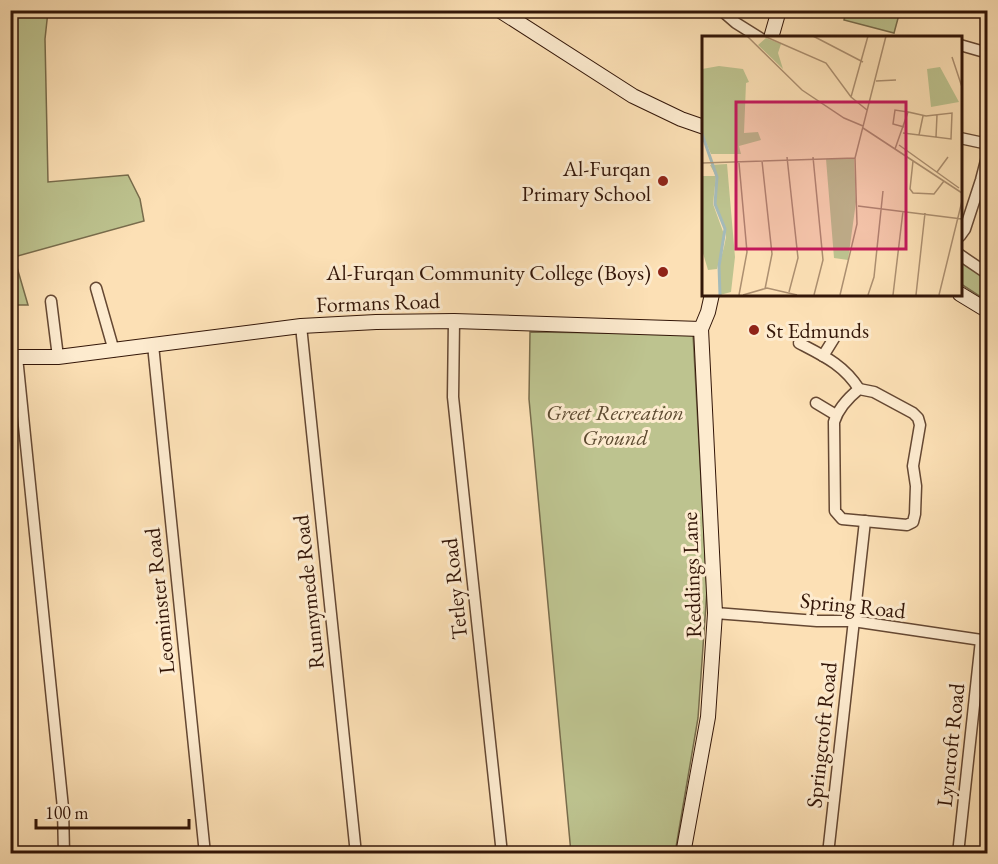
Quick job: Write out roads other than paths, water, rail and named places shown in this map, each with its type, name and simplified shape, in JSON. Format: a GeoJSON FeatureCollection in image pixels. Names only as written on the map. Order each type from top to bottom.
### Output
{"type":"FeatureCollection","features":[{"type":"Feature","properties":{"kind":"street"},"geometry":{"type":"LineString","coordinates":[[499,10],[633,96],[702,126]]}},
{"type":"Feature","properties":{"kind":"street"},"geometry":{"type":"LineString","coordinates":[[722,10],[736,23],[757,36]]}},
{"type":"Feature","properties":{"kind":"street"},"geometry":{"type":"LineString","coordinates":[[772,36],[779,10]]}},
{"type":"Feature","properties":{"kind":"street"},"geometry":{"type":"LineString","coordinates":[[962,46],[987,53]]}},
{"type":"Feature","properties":{"kind":"street"},"geometry":{"type":"LineString","coordinates":[[962,138],[987,144]]}},
{"type":"Feature","properties":{"kind":"street"},"geometry":{"type":"LineString","coordinates":[[962,233],[984,181],[987,153]]}},
{"type":"Feature","properties":{"kind":"street"},"geometry":{"type":"LineString","coordinates":[[962,256],[987,274]]}},
{"type":"Feature","properties":{"kind":"street"},"geometry":{"type":"LineString","coordinates":[[96,288],[114,351]]}},
{"type":"Feature","properties":{"kind":"street"},"geometry":{"type":"LineString","coordinates":[[962,295],[987,311]]}},
{"type":"Feature","properties":{"kind":"street","name":"Reddings Lane"},"geometry":{"type":"LineString","coordinates":[[683,854],[708,717],[715,613],[701,329],[712,296]]}},
{"type":"Feature","properties":{"kind":"street"},"geometry":{"type":"LineString","coordinates":[[51,301],[58,357]]}},
{"type":"Feature","properties":{"kind":"street","name":"Formans Road"},"geometry":{"type":"LineString","coordinates":[[14,357],[58,357],[301,326],[376,322],[454,321],[701,329]]}},
{"type":"Feature","properties":{"kind":"street","name":"Tetley Road"},"geometry":{"type":"LineString","coordinates":[[454,321],[453,397],[502,854]]}},
{"type":"Feature","properties":{"kind":"street","name":"Runnymede Road"},"geometry":{"type":"LineString","coordinates":[[301,326],[356,854]]}},
{"type":"Feature","properties":{"kind":"street"},"geometry":{"type":"LineString","coordinates":[[823,356],[836,335]]}},
{"type":"Feature","properties":{"kind":"street"},"geometry":{"type":"LineString","coordinates":[[799,343],[831,359],[850,375],[859,389],[874,392],[913,412],[920,425],[914,466],[915,514],[913,522],[907,525],[842,519],[835,511],[834,422],[836,415],[859,389]]}},
{"type":"Feature","properties":{"kind":"street","name":"Leominster Road"},"geometry":{"type":"LineString","coordinates":[[153,345],[205,854]]}},
{"type":"Feature","properties":{"kind":"street"},"geometry":{"type":"LineString","coordinates":[[14,357],[63,808],[64,854]]}},
{"type":"Feature","properties":{"kind":"street"},"geometry":{"type":"LineString","coordinates":[[816,403],[836,415]]}},
{"type":"Feature","properties":{"kind":"street","name":"Springcroft Road"},"geometry":{"type":"LineString","coordinates":[[828,854],[865,521]]}},
{"type":"Feature","properties":{"kind":"street","name":"Spring Road"},"geometry":{"type":"LineString","coordinates":[[715,613],[817,621],[853,621],[984,640]]}},
{"type":"Feature","properties":{"kind":"street","name":"Lyncroft Road"},"geometry":{"type":"LineString","coordinates":[[958,854],[984,640]]}},
{"type":"Feature","properties":{"kind":"place","name":"Al-Furqan Primary School"},"geometry":{"type":"Point","coordinates":[663,181]}},
{"type":"Feature","properties":{"kind":"place","name":"Al-Furqan Community College (Boys)"},"geometry":{"type":"Point","coordinates":[663,272]}},
{"type":"Feature","properties":{"kind":"place","name":"St Edmunds"},"geometry":{"type":"Point","coordinates":[754,330]}},
{"type":"Feature","properties":{"kind":"park label","name":"Greet Recreation Ground"},"geometry":{"type":"Point","coordinates":[615,425]}}]}
